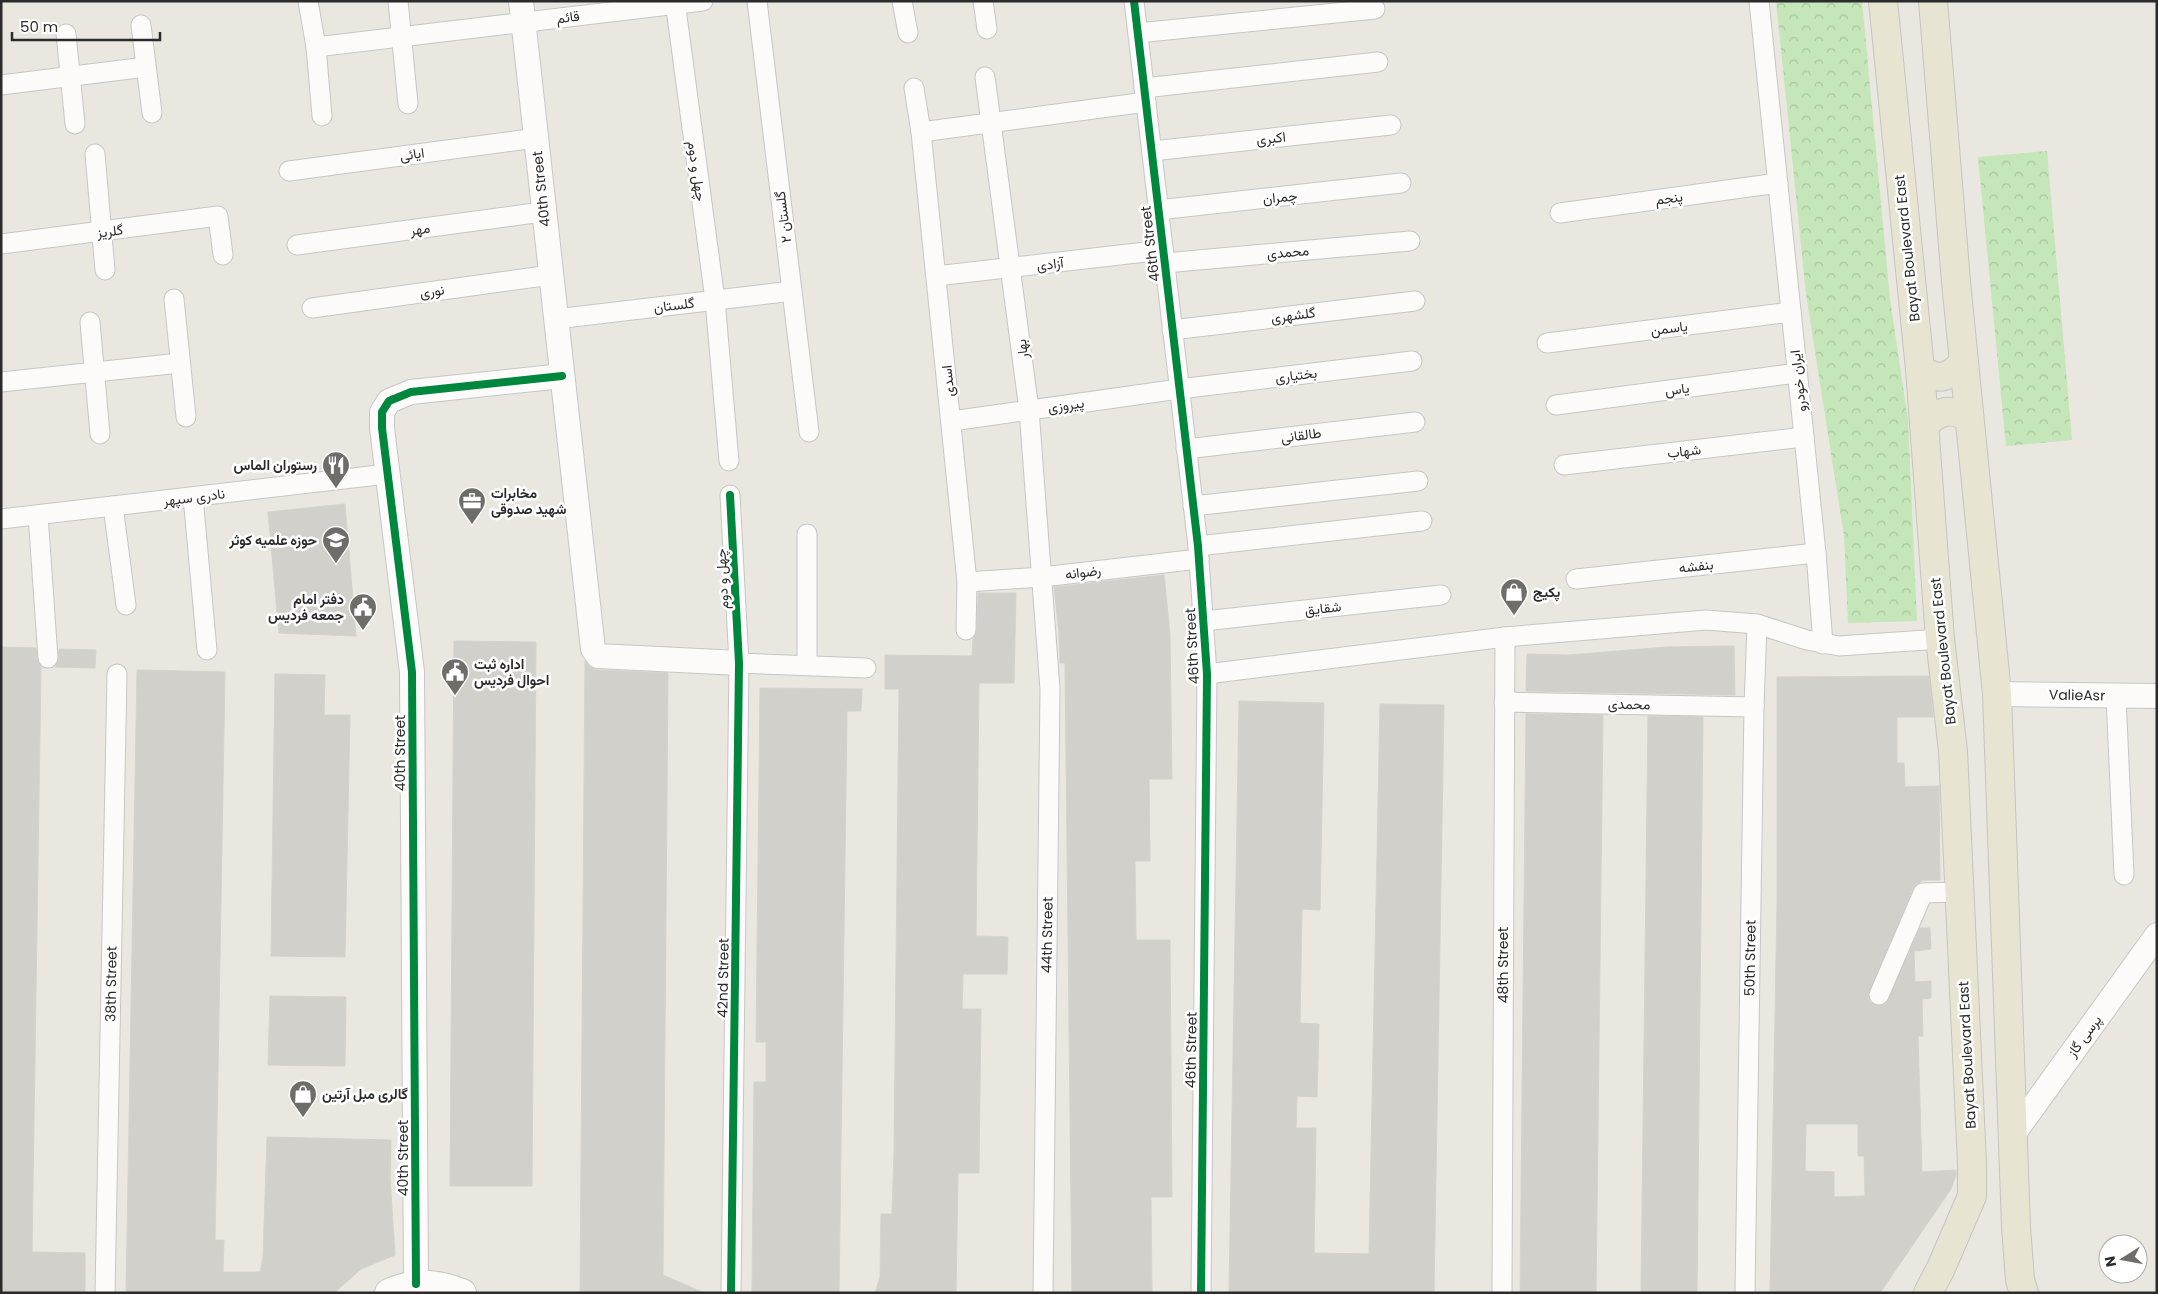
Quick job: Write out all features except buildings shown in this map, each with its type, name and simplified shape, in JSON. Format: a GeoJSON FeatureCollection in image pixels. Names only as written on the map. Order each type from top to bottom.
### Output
{"type":"FeatureCollection","features":[{"type":"Feature","properties":{"kind":"main road","name":"Bayat Boulevard East"},"geometry":{"type":"LineString","coordinates":[[1883,1],[1920,369],[1940,639],[1953,751],[1972,1196],[1941,1268],[1928,1293]]}},
{"type":"Feature","properties":{"kind":"main road"},"geometry":{"type":"LineString","coordinates":[[1933,1],[1969,417],[1997,694],[2016,1227],[2020,1280],[2024,1293]]}},
{"type":"Feature","properties":{"kind":"main road"},"geometry":{"type":"LineString","coordinates":[[1920,369],[1931,376],[1943,377],[1954,373],[1964,362]]}},
{"type":"Feature","properties":{"kind":"main road"},"geometry":{"type":"LineString","coordinates":[[1924,425],[1935,415],[1946,412],[1957,412],[1969,417]]}},
{"type":"Feature","properties":{"kind":"main road"},"geometry":{"type":"LineString","coordinates":[[388,1293],[416,1284],[442,1285],[462,1293]]}},
{"type":"Feature","properties":{"kind":"street"},"geometry":{"type":"LineString","coordinates":[[308,1],[316,47],[322,116]]}},
{"type":"Feature","properties":{"kind":"street"},"geometry":{"type":"LineString","coordinates":[[398,1],[408,104]]}},
{"type":"Feature","properties":{"kind":"street","name":"قائم"},"geometry":{"type":"LineString","coordinates":[[316,47],[402,37],[522,12],[703,1]]}},
{"type":"Feature","properties":{"kind":"street","name":"گلستان ۲"},"geometry":{"type":"LineString","coordinates":[[757,1],[809,432]]}},
{"type":"Feature","properties":{"kind":"street"},"geometry":{"type":"LineString","coordinates":[[902,1],[908,33]]}},
{"type":"Feature","properties":{"kind":"street"},"geometry":{"type":"LineString","coordinates":[[983,1],[987,29]]}},
{"type":"Feature","properties":{"kind":"street","name":"46th Street"},"geometry":{"type":"LineString","coordinates":[[1134,1],[1193,506],[1204,622],[1206,674],[1201,1293]]}},
{"type":"Feature","properties":{"kind":"street","name":"ایران خودرو"},"geometry":{"type":"LineString","coordinates":[[1759,1],[1816,552],[1823,644]]}},
{"type":"Feature","properties":{"kind":"street","name":"چهل و دوم"},"geometry":{"type":"LineString","coordinates":[[675,3],[715,300],[729,461]]}},
{"type":"Feature","properties":{"kind":"street"},"geometry":{"type":"LineString","coordinates":[[1138,33],[1375,9]]}},
{"type":"Feature","properties":{"kind":"street","name":"40th Street"},"geometry":{"type":"LineString","coordinates":[[522,12],[542,212],[551,274],[593,649],[598,656],[739,663]]}},
{"type":"Feature","properties":{"kind":"street"},"geometry":{"type":"LineString","coordinates":[[141,25],[152,113]]}},
{"type":"Feature","properties":{"kind":"street"},"geometry":{"type":"LineString","coordinates":[[66,34],[75,124]]}},
{"type":"Feature","properties":{"kind":"street"},"geometry":{"type":"LineString","coordinates":[[921,132],[992,122],[1145,95],[1378,62]]}},
{"type":"Feature","properties":{"kind":"street"},"geometry":{"type":"LineString","coordinates":[[1,85],[146,67]]}},
{"type":"Feature","properties":{"kind":"street","name":"بهار"},"geometry":{"type":"LineString","coordinates":[[985,77],[1012,268],[1029,410],[1042,577]]}},
{"type":"Feature","properties":{"kind":"street","name":"اسدی"},"geometry":{"type":"LineString","coordinates":[[914,88],[921,132],[952,420],[967,582],[966,630]]}},
{"type":"Feature","properties":{"kind":"street","name":"اکبری"},"geometry":{"type":"LineString","coordinates":[[1152,151],[1391,125]]}},
{"type":"Feature","properties":{"kind":"street","name":"ایائی"},"geometry":{"type":"LineString","coordinates":[[288,171],[536,138]]}},
{"type":"Feature","properties":{"kind":"street"},"geometry":{"type":"LineString","coordinates":[[95,154],[105,270]]}},
{"type":"Feature","properties":{"kind":"street","name":"چمران"},"geometry":{"type":"LineString","coordinates":[[1158,210],[1401,183]]}},
{"type":"Feature","properties":{"kind":"street","name":"پنجم"},"geometry":{"type":"LineString","coordinates":[[1560,213],[1778,183]]}},
{"type":"Feature","properties":{"kind":"street","name":"مهر"},"geometry":{"type":"LineString","coordinates":[[297,245],[542,212]]}},
{"type":"Feature","properties":{"kind":"street","name":"گلریز"},"geometry":{"type":"LineString","coordinates":[[1,244],[218,216],[223,255]]}},
{"type":"Feature","properties":{"kind":"street","name":"محمدی"},"geometry":{"type":"LineString","coordinates":[[1164,257],[1410,241]]}},
{"type":"Feature","properties":{"kind":"street","name":"آزادی"},"geometry":{"type":"LineString","coordinates":[[936,276],[1012,268],[1164,257]]}},
{"type":"Feature","properties":{"kind":"street","name":"نوری"},"geometry":{"type":"LineString","coordinates":[[312,308],[551,274]]}},
{"type":"Feature","properties":{"kind":"street","name":"گلستان"},"geometry":{"type":"LineString","coordinates":[[556,319],[792,291]]}},
{"type":"Feature","properties":{"kind":"street"},"geometry":{"type":"LineString","coordinates":[[174,300],[186,417]]}},
{"type":"Feature","properties":{"kind":"street","name":"گلشهری"},"geometry":{"type":"LineString","coordinates":[[1172,330],[1415,301]]}},
{"type":"Feature","properties":{"kind":"street","name":"یاسمن"},"geometry":{"type":"LineString","coordinates":[[1547,343],[1791,312]]}},
{"type":"Feature","properties":{"kind":"street"},"geometry":{"type":"LineString","coordinates":[[90,322],[100,434]]}},
{"type":"Feature","properties":{"kind":"street","name":"بختیاری"},"geometry":{"type":"LineString","coordinates":[[1179,388],[1412,361]]}},
{"type":"Feature","properties":{"kind":"street"},"geometry":{"type":"LineString","coordinates":[[1,382],[180,363]]}},
{"type":"Feature","properties":{"kind":"street","name":"یاس"},"geometry":{"type":"LineString","coordinates":[[1556,405],[1797,373]]}},
{"type":"Feature","properties":{"kind":"street","name":"40th Street"},"geometry":{"type":"LineString","coordinates":[[416,1284],[412,672],[387,474],[382,412],[388,401],[411,392],[562,376]]}},
{"type":"Feature","properties":{"kind":"street","name":"پیروزی"},"geometry":{"type":"LineString","coordinates":[[952,420],[1179,388]]}},
{"type":"Feature","properties":{"kind":"street","name":"طالقانی"},"geometry":{"type":"LineString","coordinates":[[1186,449],[1415,422]]}},
{"type":"Feature","properties":{"kind":"street","name":"شهاب"},"geometry":{"type":"LineString","coordinates":[[1564,464],[1804,438]]}},
{"type":"Feature","properties":{"kind":"street","name":"نادری سپهر"},"geometry":{"type":"LineString","coordinates":[[1,519],[387,474]]}},
{"type":"Feature","properties":{"kind":"street"},"geometry":{"type":"LineString","coordinates":[[1193,506],[1418,481]]}},
{"type":"Feature","properties":{"kind":"street","name":"چهل و دوم"},"geometry":{"type":"LineString","coordinates":[[730,495],[739,663]]}},
{"type":"Feature","properties":{"kind":"street"},"geometry":{"type":"LineString","coordinates":[[193,498],[207,650]]}},
{"type":"Feature","properties":{"kind":"street"},"geometry":{"type":"LineString","coordinates":[[113,506],[126,604]]}},
{"type":"Feature","properties":{"kind":"street"},"geometry":{"type":"LineString","coordinates":[[38,515],[48,658]]}},
{"type":"Feature","properties":{"kind":"street","name":"رضوانه"},"geometry":{"type":"LineString","coordinates":[[967,582],[1042,577],[1198,552],[1422,521]]}},
{"type":"Feature","properties":{"kind":"street"},"geometry":{"type":"LineString","coordinates":[[807,534],[807,666]]}},
{"type":"Feature","properties":{"kind":"street","name":"بنفشه"},"geometry":{"type":"LineString","coordinates":[[1576,579],[1816,552]]}},
{"type":"Feature","properties":{"kind":"street","name":"44th Street"},"geometry":{"type":"LineString","coordinates":[[1042,577],[1050,689],[1043,1293]]}},
{"type":"Feature","properties":{"kind":"street","name":"شقایق"},"geometry":{"type":"LineString","coordinates":[[1204,622],[1441,595]]}},
{"type":"Feature","properties":{"kind":"street"},"geometry":{"type":"LineString","coordinates":[[1206,674],[1505,637],[1706,620],[1757,624],[1823,644],[1839,646],[1940,639]]}},
{"type":"Feature","properties":{"kind":"street","name":"50th Street"},"geometry":{"type":"LineString","coordinates":[[1746,1293],[1754,707],[1757,624]]}},
{"type":"Feature","properties":{"kind":"street","name":"48th Street"},"geometry":{"type":"LineString","coordinates":[[1502,1293],[1505,637]]}},
{"type":"Feature","properties":{"kind":"street"},"geometry":{"type":"LineString","coordinates":[[739,663],[866,668]]}},
{"type":"Feature","properties":{"kind":"street","name":"42nd Street"},"geometry":{"type":"LineString","coordinates":[[731,1293],[739,663]]}},
{"type":"Feature","properties":{"kind":"street","name":"38th Street"},"geometry":{"type":"LineString","coordinates":[[105,1293],[117,674]]}},
{"type":"Feature","properties":{"kind":"street","name":"ValieAsr"},"geometry":{"type":"LineString","coordinates":[[1997,694],[2157,696]]}},
{"type":"Feature","properties":{"kind":"street"},"geometry":{"type":"LineString","coordinates":[[2116,696],[2124,876]]}},
{"type":"Feature","properties":{"kind":"street","name":"محمدی"},"geometry":{"type":"LineString","coordinates":[[1504,702],[1754,707]]}},
{"type":"Feature","properties":{"kind":"street"},"geometry":{"type":"LineString","coordinates":[[1878,995],[1923,893],[1959,892]]}},
{"type":"Feature","properties":{"kind":"street","name":"پرسی گاز"},"geometry":{"type":"LineString","coordinates":[[2012,1136],[2157,935]]}},
{"type":"Feature","properties":{"kind":"green space"},"geometry":{"type":"Polygon","coordinates":[[[1776,1],[1862,1],[1890,299],[1908,420],[1917,621],[1848,623],[1844,536],[1806,294],[1776,1]]]}},
{"type":"Feature","properties":{"kind":"green space"},"geometry":{"type":"Polygon","coordinates":[[[2047,151],[2072,440],[2006,446],[1978,157],[2047,151]]]}},
{"type":"Feature","properties":{"kind":"cycle path"},"geometry":{"type":"LineString","coordinates":[[1134,1],[1198,546],[1207,674],[1201,1293]]}},
{"type":"Feature","properties":{"kind":"cycle path"},"geometry":{"type":"LineString","coordinates":[[416,1284],[412,672],[382,428],[382,412],[389,401],[411,392],[562,376]]}},
{"type":"Feature","properties":{"kind":"cycle path"},"geometry":{"type":"LineString","coordinates":[[730,495],[739,663],[731,1293]]}},
{"type":"Feature","properties":{"kind":"place","name":"رستوران الماس"},"geometry":{"type":"Point","coordinates":[336,489]}},
{"type":"Feature","properties":{"kind":"place","name":"مخابرات شهید صدوقی"},"geometry":{"type":"Point","coordinates":[472,525]}},
{"type":"Feature","properties":{"kind":"place","name":"حوزه علمیه کوثر"},"geometry":{"type":"Point","coordinates":[336,564]}},
{"type":"Feature","properties":{"kind":"place","name":"پکیج"},"geometry":{"type":"Point","coordinates":[1514,616]}},
{"type":"Feature","properties":{"kind":"place","name":"دفتر امام جمعه فردیس"},"geometry":{"type":"Point","coordinates":[363,631]}},
{"type":"Feature","properties":{"kind":"place","name":"اداره ثبت احوال فردیس"},"geometry":{"type":"Point","coordinates":[455,696]}},
{"type":"Feature","properties":{"kind":"place","name":"گالری مبل آرتین"},"geometry":{"type":"Point","coordinates":[303,1118]}}]}
